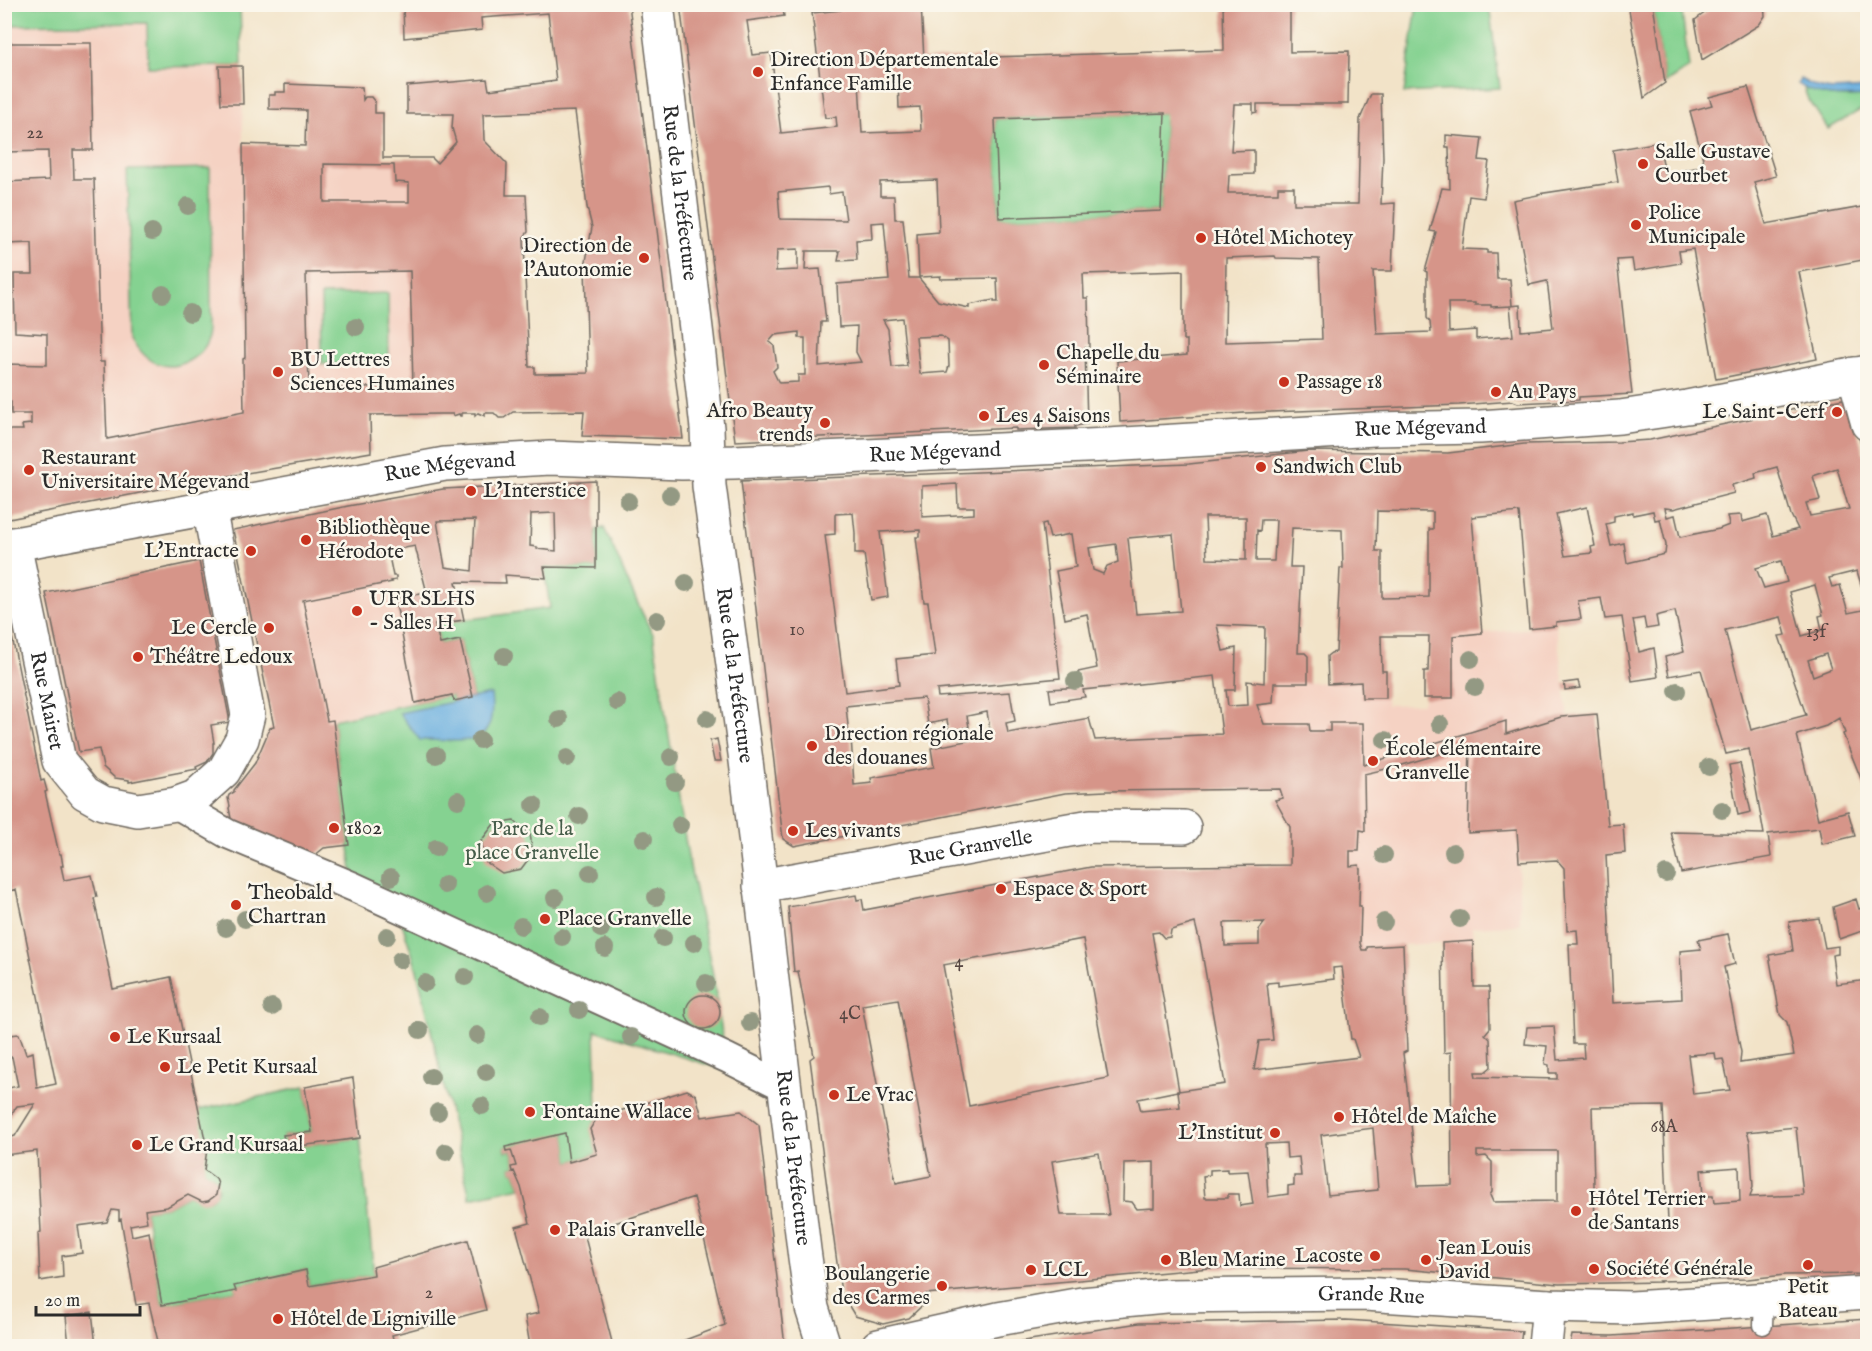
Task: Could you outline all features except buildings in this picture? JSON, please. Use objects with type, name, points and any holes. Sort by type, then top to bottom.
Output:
[{"type":"street","name":"Rue de la Préfecture","points":[[657,4],[697,337],[709,462],[709,486],[746,761],[781,1049],[783,1086],[812,1308],[824,1347]]},
{"type":"street","name":"Rue Mégevand","points":[[9,545],[445,464],[550,458],[709,462],[1108,445],[1375,429],[1480,427],[1620,417],[1687,407],[1861,373]]},
{"type":"street","points":[[1861,373],[1868,424]]},
{"type":"street","points":[[177,804],[195,796],[224,771],[242,739],[248,714],[209,507]]},
{"type":"street","name":"Rue Mairet","points":[[9,545],[59,761],[85,793],[103,803],[138,810],[177,804]]},
{"type":"street","points":[[177,804],[228,834],[364,892],[727,1058],[783,1086]]},
{"type":"street","name":"Rue Granvelle","points":[[760,886],[1091,826],[1184,827]]},
{"type":"street","name":"Grande Rue","points":[[878,1347],[998,1319],[1082,1304],[1165,1296],[1365,1294],[1549,1306],[1764,1312],[1868,1293]]},
{"type":"street","points":[[1545,1347],[1549,1306]]},
{"type":"shaded area","points":[[147,23],[148,67],[242,66],[243,144],[305,146],[305,163],[394,165],[395,182],[409,183],[412,369],[440,414],[370,416],[371,452],[205,480],[5,520],[4,25]]},
{"type":"shaded area","name":"UFR SLHS - Salles H","points":[[363,503],[374,551],[388,551],[393,576],[396,576],[396,580],[391,581],[395,598],[427,593],[452,695],[327,721],[265,523]]},
{"type":"shaded area","name":"École élémentaire Granvelle","points":[[1556,626],[1568,717],[1560,717],[1517,731],[1520,923],[1472,927],[1473,941],[1368,947],[1367,950],[1362,950],[1290,865],[1290,827],[1275,800],[1283,798],[1280,789],[1230,790],[1219,707],[1273,703],[1274,683],[1361,682],[1362,698],[1386,698],[1387,705],[1423,704],[1424,698],[1452,698],[1453,636]]},
{"type":"green space","points":[[4,5],[240,5],[242,66],[148,67],[147,23],[5,25]]},
{"type":"green space","points":[[1417,5],[1489,5],[1500,88],[1404,93]]},
{"type":"green space","points":[[1653,5],[1681,5],[1689,68],[1665,83]]},
{"type":"green space","points":[[1804,88],[1820,94],[1835,96],[1867,96],[1867,118],[1862,109],[1828,129],[1807,97]]},
{"type":"green space","points":[[1165,113],[1161,211],[999,218],[995,119]]},
{"type":"green space","points":[[210,168],[210,335],[206,345],[189,361],[166,366],[150,360],[132,338],[127,170]]},
{"type":"green space","points":[[388,293],[389,363],[322,364],[321,295]]},
{"type":"green space","name":"Parc de la place Granvelle","points":[[604,528],[653,634],[688,857],[712,970],[728,1071],[595,1030],[597,1118],[591,1129],[597,1154],[569,1162],[565,1134],[505,1147],[506,1151],[511,1150],[516,1166],[511,1167],[512,1171],[521,1187],[470,1198],[416,966],[401,920],[354,887],[333,720],[452,695],[454,701],[473,697],[460,640],[440,644],[435,624],[550,608],[544,567],[596,568],[596,530]]},
{"type":"green space","points":[[305,1087],[312,1132],[283,1135],[285,1148],[360,1138],[374,1275],[309,1286],[306,1270],[235,1286],[236,1291],[162,1305],[145,1210],[167,1207],[188,1195],[206,1201],[213,1198],[218,1189],[216,1179],[204,1170],[198,1110]]},
{"type":"water","points":[[1800,79],[1826,89],[1867,88],[1867,96],[1823,95],[1798,84]]},
{"type":"water","points":[[491,694],[492,713],[489,726],[483,734],[474,739],[420,740],[399,713]]},
{"type":"place","name":"Direction Départementale Enfance Famille","points":[[758,72]]},
{"type":"place","name":"Salle Gustave Courbet","points":[[1643,164]]},
{"type":"place","name":"Police Municipale","points":[[1636,225]]},
{"type":"place","name":"Hôtel Michotey","points":[[1201,238]]},
{"type":"place","name":"Direction de l'Autonomie","points":[[644,258]]},
{"type":"place","name":"Chapelle du Séminaire","points":[[1044,365]]},
{"type":"place","name":"BU Lettres Sciences Humaines","points":[[278,372]]},
{"type":"place","name":"Passage 18","points":[[1284,382]]},
{"type":"place","name":"Au Pays","points":[[1496,392]]},
{"type":"place","name":"Le Saint-Cerf","points":[[1837,412]]},
{"type":"place","name":"Les 4 Saisons","points":[[984,416]]},
{"type":"place","name":"Afro Beauty trends","points":[[825,423]]},
{"type":"place","name":"Sandwich Club","points":[[1261,467]]},
{"type":"place","name":"Restaurant Universitaire Mégevand","points":[[29,470]]},
{"type":"place","name":"L’Interstice","points":[[471,491]]},
{"type":"place","name":"Bibliothèque Hérodote","points":[[306,540]]},
{"type":"place","name":"L'Entracte","points":[[251,551]]},
{"type":"place","name":"UFR SLHS - Salles H","points":[[357,611]]},
{"type":"place","name":"Le Cercle","points":[[269,628]]},
{"type":"place","name":"Théâtre Ledoux","points":[[138,657]]},
{"type":"place","name":"Direction régionale des douanes","points":[[812,746]]},
{"type":"place","name":"École élémentaire Granvelle","points":[[1373,761]]},
{"type":"place","name":"1802","points":[[334,828]]},
{"type":"place","name":"Les vivants","points":[[793,831]]},
{"type":"place","name":"Espace & Sport","points":[[1001,889]]},
{"type":"place","name":"Theobald Chartran","points":[[236,905]]},
{"type":"place","name":"Place Granvelle","points":[[545,919]]},
{"type":"place","name":"Le Kursaal","points":[[115,1037]]},
{"type":"place","name":"Le Petit Kursaal","points":[[165,1067]]},
{"type":"place","name":"Le Vrac","points":[[834,1095]]},
{"type":"place","name":"Fontaine Wallace","points":[[530,1112]]},
{"type":"place","name":"Hôtel de Maîche","points":[[1339,1117]]},
{"type":"place","name":"L'Institut","points":[[1275,1133]]},
{"type":"place","name":"Le Grand Kursaal","points":[[137,1145]]},
{"type":"place","name":"Hôtel Terrier de Santans","points":[[1576,1211]]},
{"type":"place","name":"Palais Granvelle","points":[[555,1230]]},
{"type":"place","name":"Lacoste","points":[[1375,1256]]},
{"type":"place","name":"Bleu Marine","points":[[1166,1260]]},
{"type":"place","name":"Jean Louis David","points":[[1426,1260]]},
{"type":"place","name":"Petit Bateau","points":[[1808,1265]]},
{"type":"place","name":"Société Générale","points":[[1594,1269]]},
{"type":"place","name":"LCL","points":[[1031,1270]]},
{"type":"place","name":"Boulangerie des Carmes","points":[[942,1286]]},
{"type":"place","name":"Hôtel de Ligniville","points":[[278,1319]]}]
